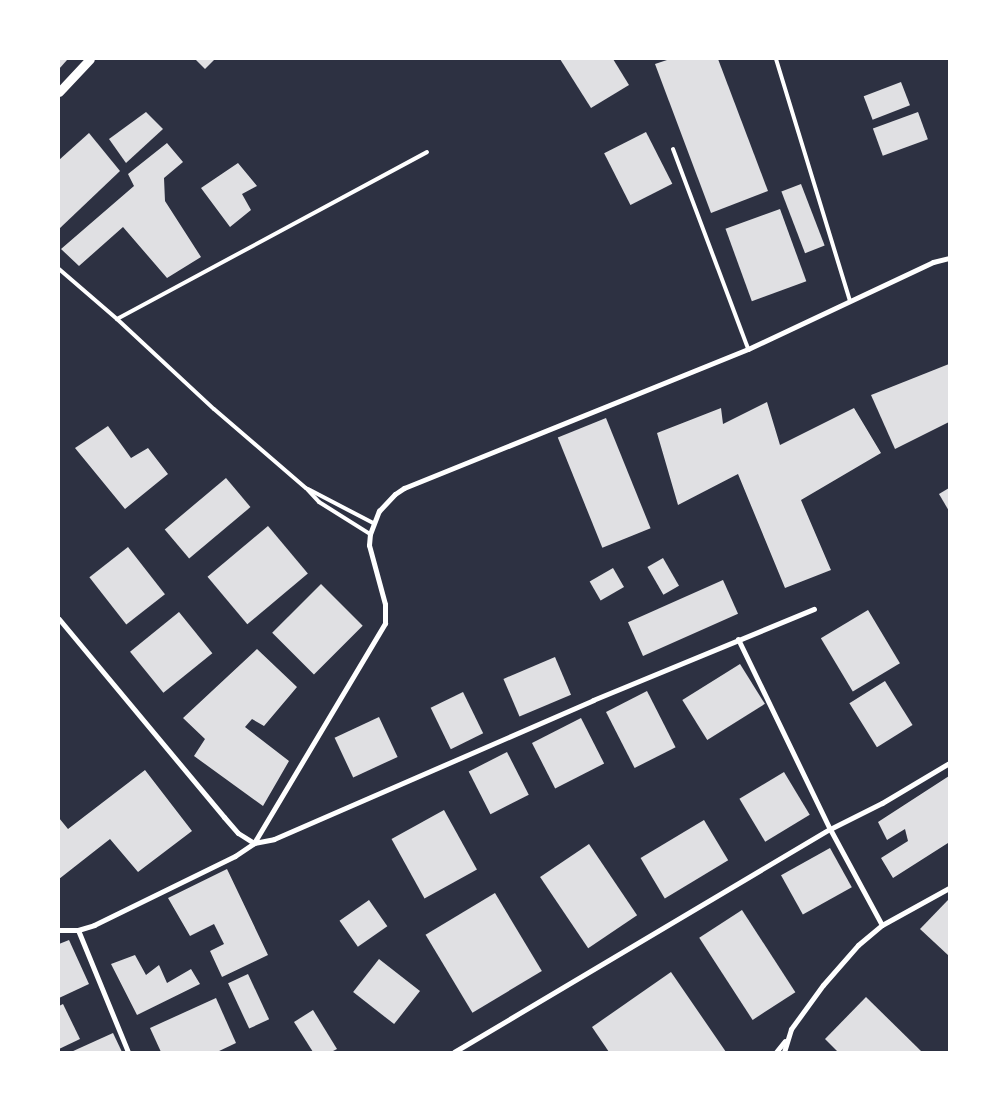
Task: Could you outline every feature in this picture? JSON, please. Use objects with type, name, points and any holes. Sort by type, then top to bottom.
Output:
[{"type":"street","points":[[59,92],[90,59]]},
{"type":"street","points":[[254,843],[385,623],[385,604],[369,545],[373,523],[386,502],[404,488],[748,349],[932,262],[949,258]]},
{"type":"street","points":[[59,930],[78,930],[235,856],[254,843],[274,839],[738,639],[814,610]]},
{"type":"street","points":[[59,619],[224,817],[238,833],[254,843]]},
{"type":"street","points":[[738,639],[830,829],[882,925]]},
{"type":"street","points":[[454,1052],[830,829],[882,803],[949,763]]},
{"type":"street","points":[[776,1052],[828,979],[858,945],[882,925],[949,888]]},
{"type":"street","points":[[78,930],[128,1052]]},
{"type":"street","points":[[784,1052],[786,1040]]},
{"type":"lane","points":[[776,59],[850,301]]},
{"type":"lane","points":[[673,149],[748,349]]},
{"type":"lane","points":[[117,319],[427,152]]},
{"type":"lane","points":[[59,269],[327,508],[370,534]]},
{"type":"lane","points":[[306,488],[373,523]]},
{"type":"building","points":[[59,59],[67,60],[59,69]]},
{"type":"building","points":[[195,59],[215,59],[205,69]]},
{"type":"building","points":[[560,59],[613,59],[629,85],[591,108]]},
{"type":"building","points":[[670,59],[718,59],[768,191],[711,213],[655,64]]},
{"type":"building","points":[[901,82],[910,105],[873,120],[864,96]]},
{"type":"building","points":[[146,112],[163,129],[126,163],[109,139]]},
{"type":"building","points":[[918,112],[928,139],[883,156],[873,128]]},
{"type":"building","points":[[646,132],[672,184],[630,205],[604,153]]},
{"type":"building","points":[[89,133],[120,171],[59,229],[59,160]]},
{"type":"building","points":[[167,143],[183,162],[164,178],[165,201],[201,257],[167,278],[123,227],[79,266],[61,249],[134,186],[128,174]]},
{"type":"building","points":[[238,163],[257,186],[242,194],[251,210],[230,227],[201,188]]},
{"type":"building","points":[[801,184],[825,246],[805,253],[781,192]]},
{"type":"building","points":[[780,209],[806,281],[752,301],[725,229]]},
{"type":"building","points":[[949,364],[949,422],[895,449],[871,395]]},
{"type":"building","points":[[767,402],[780,445],[854,408],[881,453],[801,500],[831,570],[785,588],[738,474],[678,505],[657,433],[721,408],[723,424]]},
{"type":"building","points":[[606,418],[651,528],[602,548],[558,437]]},
{"type":"building","points":[[108,426],[131,458],[148,448],[168,474],[125,509],[75,448]]},
{"type":"building","points":[[226,478],[250,507],[189,559],[165,529]]},
{"type":"building","points":[[949,488],[949,511],[939,494]]},
{"type":"building","points":[[268,526],[308,573],[247,624],[207,577]]},
{"type":"building","points":[[128,547],[165,594],[126,624],[89,577]]},
{"type":"building","points":[[663,558],[679,586],[663,595],[647,567]]},
{"type":"building","points":[[613,568],[624,587],[601,601],[590,582]]},
{"type":"building","points":[[723,580],[738,614],[643,656],[628,622]]},
{"type":"building","points":[[321,584],[363,626],[314,675],[272,633]]},
{"type":"building","points":[[868,610],[900,663],[853,691],[821,638]]},
{"type":"building","points":[[179,612],[212,653],[163,693],[130,652]]},
{"type":"building","points":[[257,649],[297,687],[264,726],[252,719],[245,727],[289,761],[263,806],[194,756],[205,739],[183,718]]},
{"type":"building","points":[[555,657],[571,695],[519,717],[503,679]]},
{"type":"building","points":[[740,664],[765,704],[707,740],[682,700]]},
{"type":"building","points":[[885,681],[913,725],[877,747],[849,703]]},
{"type":"building","points":[[647,691],[676,747],[635,768],[606,712]]},
{"type":"building","points":[[463,692],[483,733],[451,749],[431,708]]},
{"type":"building","points":[[379,717],[398,757],[353,778],[335,738]]},
{"type":"building","points":[[581,718],[604,763],[555,788],[532,743]]},
{"type":"building","points":[[507,752],[529,795],[490,814],[469,772]]},
{"type":"building","points":[[145,770],[192,831],[138,872],[110,839],[59,879],[59,818],[68,829]]},
{"type":"building","points":[[784,772],[810,815],[765,842],[739,799]]},
{"type":"building","points":[[949,776],[949,844],[893,878],[881,858],[908,841],[905,829],[887,840],[878,822]]},
{"type":"building","points":[[444,810],[477,869],[424,899],[392,839]]},
{"type":"building","points":[[704,820],[728,860],[665,898],[641,858]]},
{"type":"building","points":[[589,844],[637,915],[588,948],[540,877]]},
{"type":"building","points":[[830,848],[852,887],[803,915],[781,875]]},
{"type":"building","points":[[227,869],[268,955],[222,977],[210,951],[224,944],[214,924],[190,936],[168,898]]},
{"type":"building","points":[[495,893],[542,971],[472,1013],[426,935]]},
{"type":"building","points":[[369,900],[387,926],[358,947],[340,921]]},
{"type":"building","points":[[949,901],[949,956],[920,929]]},
{"type":"building","points":[[742,910],[795,992],[753,1020],[699,938]]},
{"type":"building","points":[[69,940],[89,984],[59,998],[59,944]]},
{"type":"building","points":[[135,955],[146,975],[159,965],[167,983],[191,969],[200,984],[137,1015],[111,964]]},
{"type":"building","points":[[379,959],[420,991],[394,1024],[353,992]]},
{"type":"building","points":[[671,972],[726,1052],[609,1052],[592,1027]]},
{"type":"building","points":[[248,974],[269,1019],[249,1029],[228,983]]},
{"type":"building","points":[[866,997],[922,1052],[838,1052],[825,1039]]},
{"type":"building","points":[[216,998],[236,1043],[217,1052],[161,1052],[150,1028]]},
{"type":"building","points":[[63,1004],[80,1039],[59,1049],[59,1006]]},
{"type":"building","points":[[313,1010],[337,1049],[331,1052],[313,1052],[294,1022]]},
{"type":"building","points":[[113,1033],[122,1052],[71,1052]]}]
